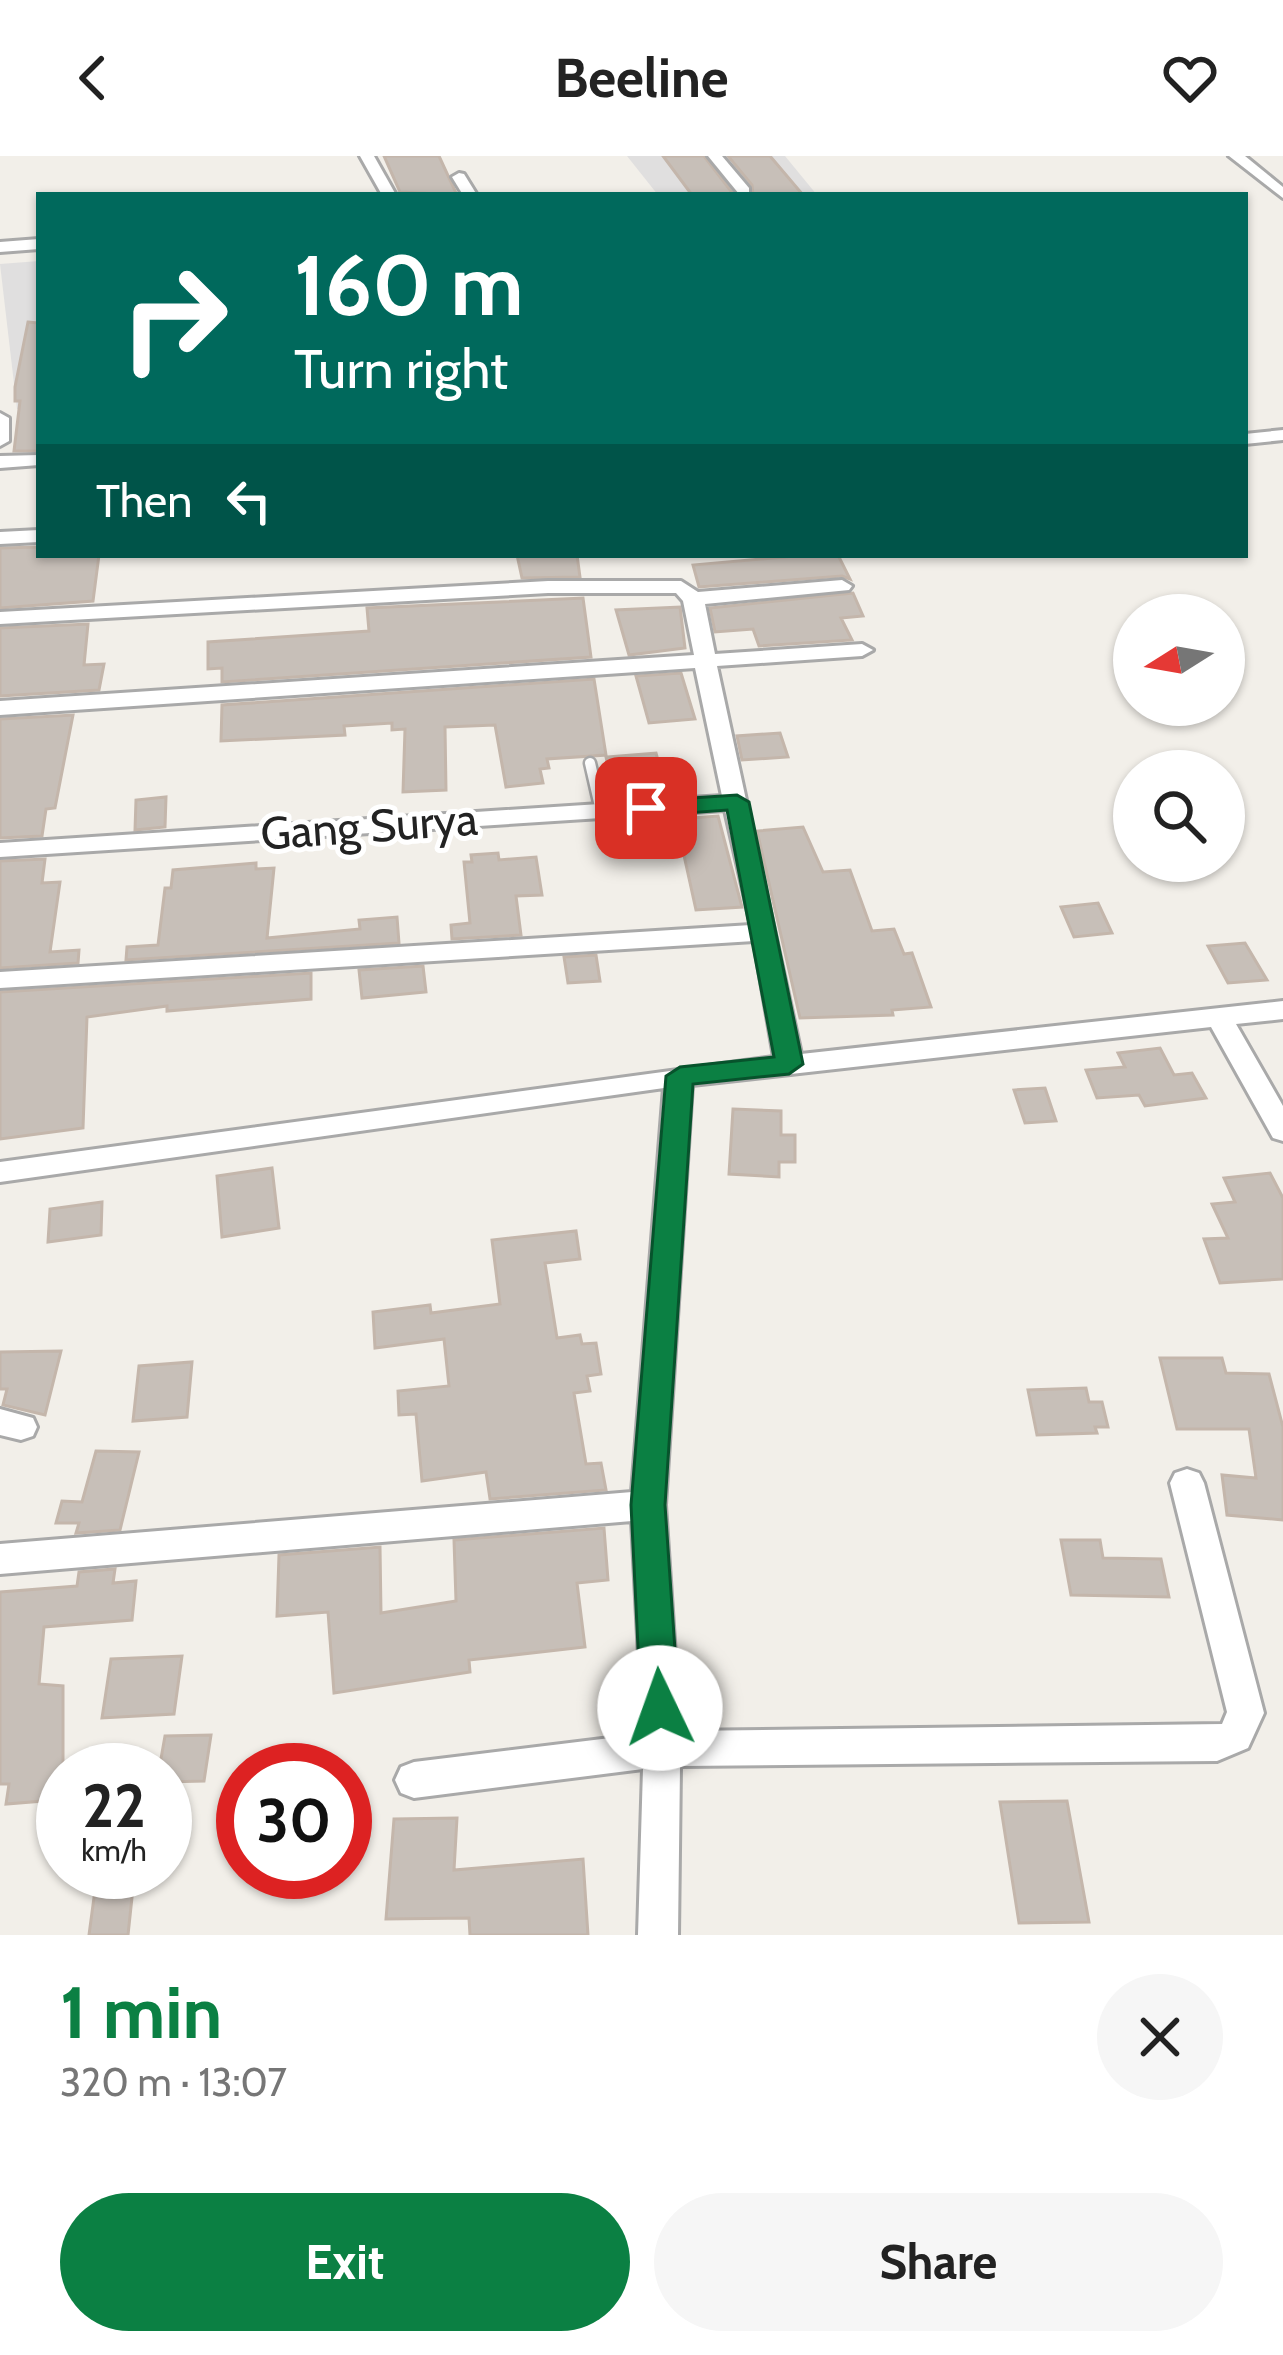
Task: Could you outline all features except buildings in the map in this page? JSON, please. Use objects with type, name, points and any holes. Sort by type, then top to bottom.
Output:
[{"type":"street","points":[[378,156],[367,156],[387,192]]},
{"type":"street","points":[[715,156],[744,191]]},
{"type":"street","points":[[1236,156],[1283,194]]},
{"type":"street","points":[[459,177],[468,192]]},
{"type":"street","points":[[0,247],[36,244]]},
{"type":"street","points":[[0,418],[0,441]]},
{"type":"street","points":[[1248,440],[1283,435]]},
{"type":"street","points":[[0,462],[36,460]]},
{"type":"street","points":[[0,538],[36,536]]},
{"type":"street","points":[[0,618],[548,586],[668,585],[683,589],[693,599],[789,1064]]},
{"type":"street","points":[[693,599],[842,586]]},
{"type":"street","points":[[0,708],[862,650]]},
{"type":"street","name":"Gang Surya","points":[[0,850],[737,802]]},
{"type":"street","points":[[0,980],[765,932]]},
{"type":"street","points":[[0,1172],[680,1076],[1283,1010]]},
{"type":"street","points":[[1218,1016],[1283,1131]]},
{"type":"street","points":[[658,1935],[662,1749],[648,1505],[680,1076]]},
{"type":"street","points":[[414,1780],[662,1749],[1217,1744],[1235,1736],[1246,1713],[1187,1483]]},
{"type":"street","points":[[0,1558],[147,1550],[648,1505]]},
{"type":"lane","points":[[590,764],[601,812]]},
{"type":"shaded area","points":[[627,156],[785,156],[815,192],[656,192]]},
{"type":"shaded area","points":[[36,261],[36,408],[17,409],[0,264]]},
{"type":"route","points":[[646,808],[737,802],[789,1064],[680,1076],[648,1505],[660,1708]]}]
